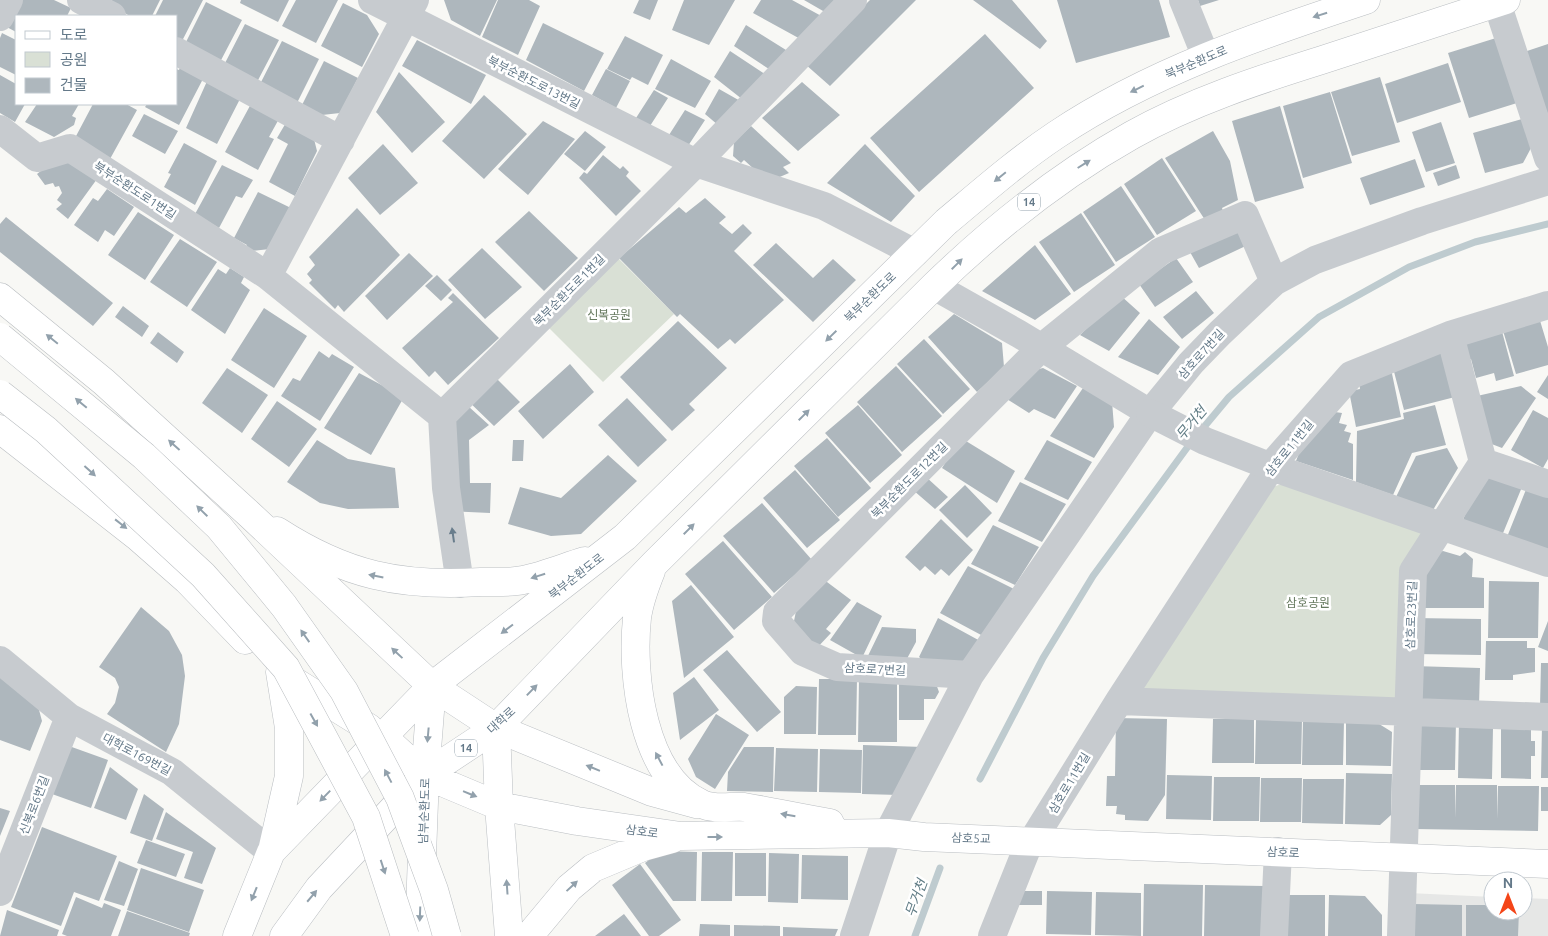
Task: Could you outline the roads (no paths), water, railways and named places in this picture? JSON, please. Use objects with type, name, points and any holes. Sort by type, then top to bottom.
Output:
[{"type":"main road","name":"북부순환도로","points":[[432,686],[601,557],[632,530],[946,222],[1002,175],[1056,134],[1107,104],[1206,57],[1263,34],[1366,0]]},
{"type":"main road","name":"14","points":[[654,564],[971,250],[1028,203],[1081,165],[1134,134],[1188,109],[1277,74],[1501,1]]},
{"type":"main road","points":[[0,297],[104,382],[249,514],[432,686],[496,728],[652,792],[682,802],[705,806],[742,807],[888,833]]},
{"type":"main road","points":[[0,337],[144,456],[219,527],[284,606],[344,691],[400,798],[434,890],[447,936]]},
{"type":"main road","points":[[0,394],[46,430],[203,575],[286,668],[366,817],[405,936]]},
{"type":"main road","name":"삼호로","points":[[0,429],[138,537],[187,580],[240,636],[280,672],[383,737],[425,775],[499,806],[577,821],[681,836],[888,833],[924,837]]},
{"type":"main road","points":[[249,514],[322,559],[350,569],[393,579],[460,584],[522,580],[601,557]]},
{"type":"main road","points":[[654,564],[644,588],[636,636],[638,681],[643,714],[651,742],[660,762],[688,796],[705,806]]},
{"type":"main road","name":"대학로","points":[[284,936],[301,910],[319,888],[425,775],[496,728],[654,564]]},
{"type":"main road","points":[[237,936],[271,852],[289,776],[289,728],[280,672]]},
{"type":"main road","points":[[271,852],[432,686]]},
{"type":"main road","name":"남부순환도로","points":[[419,936],[425,775],[432,686]]},
{"type":"main road","points":[[496,728],[499,806],[509,936]]},
{"type":"main road","points":[[529,936],[564,893],[593,868],[643,847],[681,836]]},
{"type":"main road","name":"삼호5교","points":[[924,837],[1026,840]]},
{"type":"main road","name":"삼호로","points":[[1026,840],[1548,864]]},
{"type":"street","points":[[0,17],[9,0]]},
{"type":"street","points":[[82,0],[110,15]]},
{"type":"street","name":"북부순환도로13번길","points":[[372,0],[411,9],[696,163],[824,206],[915,253]]},
{"type":"street","points":[[696,163],[853,0]]},
{"type":"street","points":[[1183,0],[1206,57]]},
{"type":"street","points":[[1501,1],[1548,158]]},
{"type":"street","points":[[268,276],[411,9]]},
{"type":"street","points":[[178,52],[341,140]]},
{"type":"street","name":"북부순환도로1번길","points":[[0,129],[37,158],[70,148],[268,276],[442,416],[696,163]]},
{"type":"street","name":"삼호로7번길","points":[[854,936],[888,833],[970,674],[1150,413],[1220,333],[1274,282],[1315,260],[1413,224],[1548,181]]},
{"type":"street","name":"북부순환도로12번길","points":[[777,612],[1042,348],[1161,251],[1244,214],[1274,282]]},
{"type":"street","points":[[934,286],[1150,413],[1205,441],[1277,469],[1548,563]]},
{"type":"street","name":"삼호로11번길","points":[[992,936],[1026,851],[1026,840],[1275,461],[1351,375],[1450,335],[1548,305]]},
{"type":"street","points":[[1450,335],[1483,462],[1548,484]]},
{"type":"street","points":[[442,416],[446,488],[460,584]]},
{"type":"street","name":"삼호로23번길","points":[[1401,936],[1413,571],[1483,462]]},
{"type":"street","name":"삼호로7번길","points":[[777,612],[776,621],[803,652],[838,667],[970,674]]},
{"type":"street","name":"대학로169번길","points":[[0,660],[69,717],[172,772],[271,852]]},
{"type":"street","points":[[1119,701],[1548,717]]},
{"type":"street","name":"신복로6번길","points":[[0,892],[69,717]]},
{"type":"street","points":[[1274,936],[1278,851]]},
{"type":"waterway","name":"무거천","points":[[1199,433],[1229,397],[1319,317],[1409,267],[1475,242],[1548,224]]},
{"type":"waterway","name":"무거천","points":[[980,779],[1043,658],[1093,576],[1192,441]]},
{"type":"waterway","name":"무거천","points":[[915,936],[940,868]]},
{"type":"park label","name":"신복공원","points":[[609,314]]},
{"type":"park label","name":"삼호공원","points":[[1308,602]]}]
